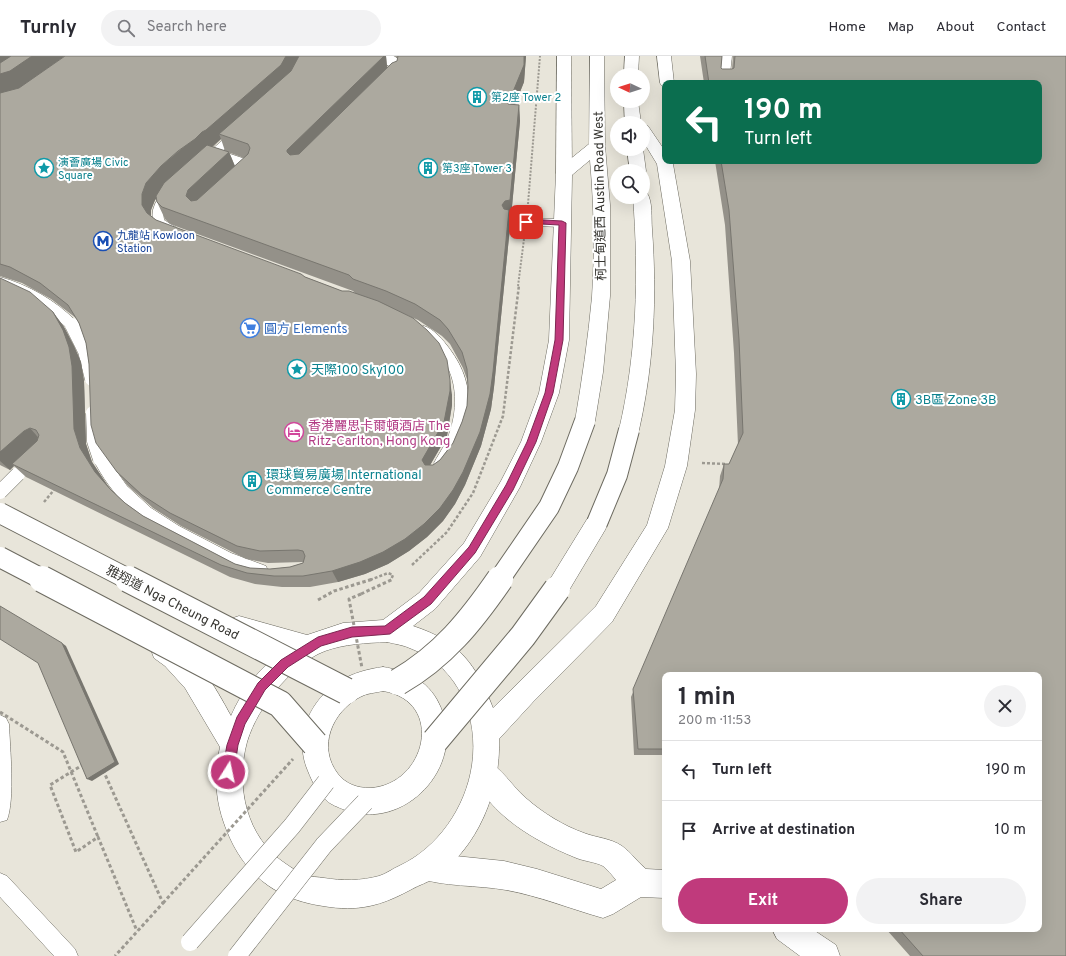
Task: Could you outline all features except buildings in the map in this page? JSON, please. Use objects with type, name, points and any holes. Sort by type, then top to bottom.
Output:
[{"type":"street","points":[[387,631],[427,601],[472,550],[509,487],[531,442],[549,393],[559,340],[564,174],[564,56]]},
{"type":"street","name":"柯士甸道西 Austin Road West","points":[[398,682],[420,669],[451,641],[483,604],[549,507],[568,467],[585,421],[594,364],[601,296],[602,204],[597,146],[597,56]]},
{"type":"street","points":[[631,68],[632,56]]},
{"type":"street","points":[[664,56],[667,80]]},
{"type":"street","points":[[650,139],[662,155]]},
{"type":"street","points":[[564,174],[597,146]]},
{"type":"street","points":[[486,733],[604,614],[657,528],[676,466],[685,410],[686,374],[681,261],[667,164]]},
{"type":"street","points":[[435,741],[523,636],[557,589],[597,523],[617,475],[629,430],[639,380],[644,322],[644,240],[641,204]]},
{"type":"street","name":"雅翔道 Nga Cheung Road","points":[[0,508],[199,611],[248,631],[309,647]]},
{"type":"street","name":"雅翔道 Nga Cheung Road","points":[[0,513],[346,691]]},
{"type":"street","points":[[0,557],[280,704],[315,744]]},
{"type":"street","points":[[0,562],[167,652],[188,672],[206,697],[233,745]]},
{"type":"street","points":[[387,631],[408,635],[427,643],[445,655],[461,670],[479,701],[486,733],[487,754],[485,773],[477,800],[463,827],[444,850],[426,867],[381,890],[339,896],[298,887],[265,866],[241,835],[230,799],[228,772],[233,745],[241,721],[261,687],[284,664],[309,647],[318,642],[352,632],[387,631]]},
{"type":"street","points":[[383,679],[398,682],[411,688],[422,697],[430,710],[435,724],[435,741],[430,760],[419,777],[403,791],[384,800],[365,802],[349,798],[336,792],[326,782],[317,764],[315,744],[316,734],[324,714],[334,701],[346,691],[367,680],[383,679]]},
{"type":"street","points":[[485,773],[513,806],[531,821],[557,837],[586,848],[610,854],[652,883]]},
{"type":"street","points":[[426,867],[483,872],[514,877],[545,885],[603,904],[652,883]]},
{"type":"street","points":[[791,932],[825,956]]},
{"type":"lane","points":[[383,56],[391,59],[396,67],[394,73],[388,79]]},
{"type":"lane","points":[[724,80],[727,56]]},
{"type":"lane","points":[[198,168],[244,127]]},
{"type":"lane","points":[[213,154],[249,166],[233,180]]},
{"type":"lane","points":[[181,183],[158,207],[157,215],[159,224],[167,230],[182,236]]},
{"type":"lane","points":[[510,222],[562,223]]},
{"type":"lane","points":[[0,281],[28,292],[45,301],[60,312],[72,325],[82,342],[89,360],[94,442],[100,459],[110,476],[135,506],[170,530],[237,564],[255,570],[273,572]]},
{"type":"lane","points":[[417,326],[435,339],[445,349],[458,373],[461,387],[461,415],[458,429],[445,457],[432,473]]},
{"type":"lane","points":[[0,492],[28,464]]},
{"type":"lane","points":[[0,485],[14,472]]},
{"type":"lane","points":[[0,724],[0,813]]},
{"type":"lane","points":[[190,942],[292,826],[326,782]]},
{"type":"lane","points":[[236,956],[324,845],[365,802]]},
{"type":"lane","points":[[0,883],[68,956]]},
{"type":"path","points":[[412,565],[447,532],[473,493],[503,416],[526,222],[540,56]]},
{"type":"path","points":[[700,462],[726,464],[728,470]]},
{"type":"path","points":[[44,502],[54,490]]},
{"type":"path","points":[[318,600],[334,591],[368,581],[388,573],[393,575],[393,579],[390,581],[361,594]]},
{"type":"path","points":[[0,712],[63,752],[137,931]]},
{"type":"path","points":[[85,763],[50,785],[76,852],[98,838]]},
{"type":"path","points":[[102,767],[163,903],[115,956]]},
{"type":"place","name":"第2座 Tower 2","points":[[477,97]]},
{"type":"place","name":"演薈廣場 Civic Square","points":[[44,168]]},
{"type":"place","name":"第3座 Tower 3","points":[[428,168]]},
{"type":"place","name":"九龍站 Kowloon Station","points":[[103,241]]},
{"type":"place","name":"圓方 Elements","points":[[250,328]]},
{"type":"place","name":"天際100 Sky100","points":[[297,369]]},
{"type":"place","name":"3B區 Zone 3B","points":[[901,399]]},
{"type":"place","name":"香港麗思卡爾頓酒店 The Ritz-Carlton, Hong Kong","points":[[294,432]]},
{"type":"place","name":"環球貿易廣場 International Commerce Centre","points":[[252,481]]},
{"type":"route","points":[[228,772],[233,745],[241,721],[261,687],[284,664],[318,642],[352,632],[387,631],[427,601],[472,550],[509,487],[531,442],[549,393],[559,340],[562,279],[562,223],[526,222]]}]
